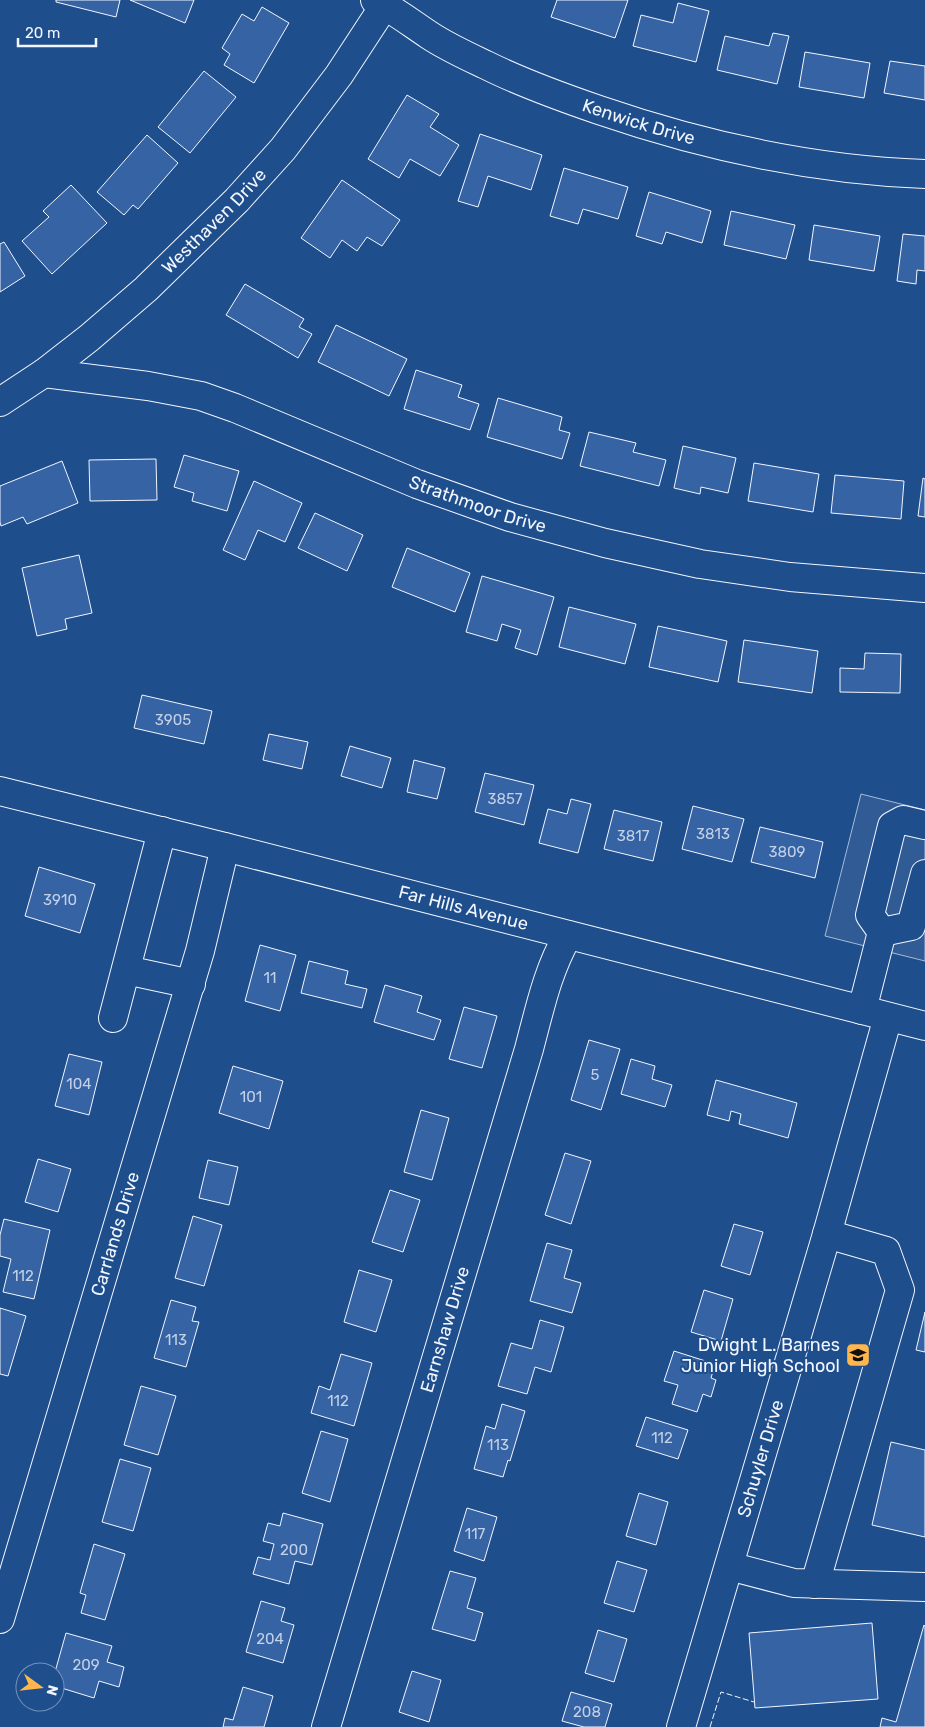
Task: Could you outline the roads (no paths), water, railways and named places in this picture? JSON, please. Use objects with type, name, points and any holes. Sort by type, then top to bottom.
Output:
[{"type":"street","name":"Kenwick Drive","points":[[382,2],[431,37],[487,66],[563,98],[640,124],[733,149],[810,163],[925,174]]},
{"type":"street","name":"Westhaven Drive","points":[[0,402],[44,373],[89,338],[146,289],[237,200],[288,141],[338,74],[382,2]]},
{"type":"street","name":"Strathmoor Drive","points":[[44,373],[148,386],[201,396],[235,408],[417,484],[510,517],[605,543],[700,564],[790,577],[925,588]]},
{"type":"street","name":"Far Hills Avenue","points":[[0,791],[925,1026]]},
{"type":"street","points":[[862,1010],[882,932],[870,915],[892,826],[903,820],[925,825]]},
{"type":"street","points":[[114,1018],[162,832]]},
{"type":"street","name":"Carrlands Drive","points":[[0,1619],[191,984],[225,847]]},
{"type":"street","points":[[882,932],[911,926],[925,874]]},
{"type":"street","name":"Earnshaw Drive","points":[[326,1727],[529,1049],[548,978],[568,935]]},
{"type":"street","points":[[126,970],[191,984]]},
{"type":"street","name":"Schuyler Drive","points":[[681,1727],[888,1017]]},
{"type":"street","points":[[815,1584],[900,1290],[886,1251],[826,1234]]},
{"type":"street","points":[[729,1566],[794,1583],[925,1587]]},
{"type":"place","name":"Dwight L. Barnes Junior High School","points":[[858,1355]]}]
